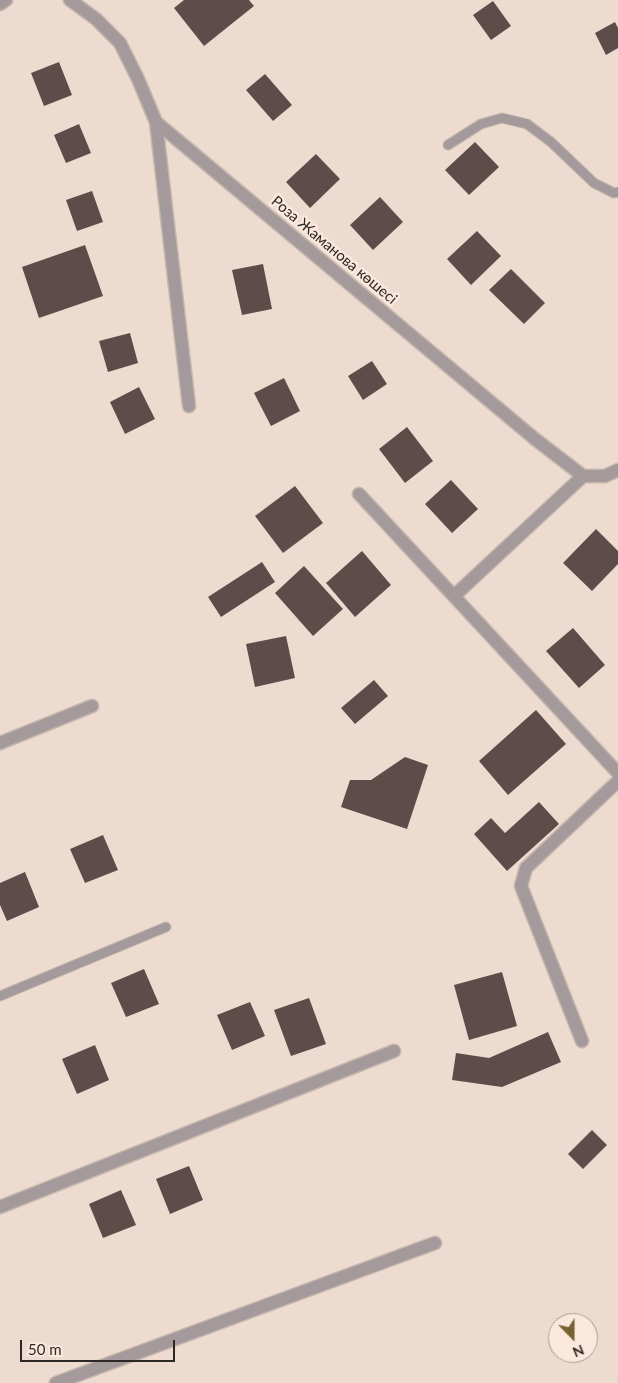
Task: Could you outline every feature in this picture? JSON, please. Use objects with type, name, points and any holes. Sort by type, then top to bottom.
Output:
[{"type":"street","points":[[0,4],[6,0]]},
{"type":"street","name":"Роза Жаманова көшесі","points":[[70,0],[96,18],[120,43],[156,122],[535,439],[583,476]]},
{"type":"street","points":[[156,122],[189,406]]},
{"type":"street","points":[[454,596],[583,476],[605,476],[618,470]]},
{"type":"street","points":[[359,494],[618,773]]},
{"type":"street","points":[[0,743],[92,706]]},
{"type":"street","points":[[582,1041],[522,886],[526,868],[618,781]]},
{"type":"street","points":[[0,1207],[394,1051]]},
{"type":"street","points":[[56,1383],[435,1243]]},
{"type":"lane","points":[[448,145],[481,124],[502,118],[527,124],[550,142],[594,183],[614,193],[618,192]]},
{"type":"lane","points":[[0,996],[166,927]]},
{"type":"building","points":[[184,0],[249,0],[254,6],[204,46],[174,8]]},
{"type":"building","points":[[493,1],[511,26],[491,40],[473,15]]},
{"type":"building","points":[[615,22],[618,28],[618,48],[606,55],[595,33]]},
{"type":"building","points":[[59,62],[72,95],[44,106],[31,73]]},
{"type":"building","points":[[265,74],[292,105],[273,121],[246,90]]},
{"type":"building","points":[[79,124],[91,153],[66,163],[54,135]]},
{"type":"building","points":[[475,142],[499,167],[469,195],[445,170]]},
{"type":"building","points":[[316,154],[340,179],[310,208],[286,182]]},
{"type":"building","points":[[92,191],[103,222],[77,231],[66,200]]},
{"type":"building","points":[[380,197],[403,222],[373,250],[350,225]]},
{"type":"building","points":[[477,231],[501,256],[471,285],[447,259]]},
{"type":"building","points":[[85,245],[103,296],[39,318],[22,267]]},
{"type":"building","points":[[263,264],[272,309],[242,315],[232,270]]},
{"type":"building","points":[[511,269],[545,303],[524,324],[489,290]]},
{"type":"building","points":[[130,333],[138,363],[108,372],[99,341]]},
{"type":"building","points":[[372,361],[387,384],[363,400],[348,376]]},
{"type":"building","points":[[284,378],[300,411],[271,426],[254,393]]},
{"type":"building","points":[[139,387],[155,419],[125,434],[110,402]]},
{"type":"building","points":[[407,427],[433,461],[405,483],[379,449]]},
{"type":"building","points":[[451,480],[478,509],[452,533],[425,504]]},
{"type":"building","points":[[295,486],[323,523],[283,553],[255,516]]},
{"type":"building","points":[[596,529],[618,551],[618,564],[592,591],[563,563]]},
{"type":"building","points":[[362,551],[391,585],[355,617],[326,583]]},
{"type":"building","points":[[262,562],[275,582],[221,617],[208,597]]},
{"type":"building","points":[[304,566],[343,609],[313,636],[275,593]]},
{"type":"building","points":[[573,628],[605,665],[579,688],[546,651]]},
{"type":"building","points":[[286,636],[295,678],[255,687],[246,644]]},
{"type":"building","points":[[374,680],[388,696],[355,724],[341,708]]},
{"type":"building","points":[[536,710],[566,744],[508,795],[479,761]]},
{"type":"building","points":[[405,757],[428,765],[407,829],[341,807],[350,780],[371,780]]},
{"type":"building","points":[[539,802],[559,824],[507,871],[474,834],[491,818],[505,833]]},
{"type":"building","points":[[103,835],[118,870],[85,883],[70,849]]},
{"type":"building","points":[[25,872],[39,907],[7,921],[0,905],[0,883]]},
{"type":"building","points":[[144,969],[159,1004],[126,1017],[111,983]]},
{"type":"building","points":[[502,972],[517,1026],[469,1040],[454,985]]},
{"type":"building","points":[[309,998],[326,1044],[291,1056],[274,1010]]},
{"type":"building","points":[[250,1002],[265,1036],[232,1050],[217,1015]]},
{"type":"building","points":[[548,1032],[561,1062],[502,1087],[452,1080],[456,1053],[489,1058]]},
{"type":"building","points":[[95,1045],[109,1080],[77,1094],[62,1059]]},
{"type":"building","points":[[592,1130],[607,1145],[583,1169],[568,1154]]},
{"type":"building","points":[[189,1166],[203,1200],[170,1214],[156,1179]]},
{"type":"building","points":[[121,1190],[136,1225],[103,1238],[89,1204]]}]
